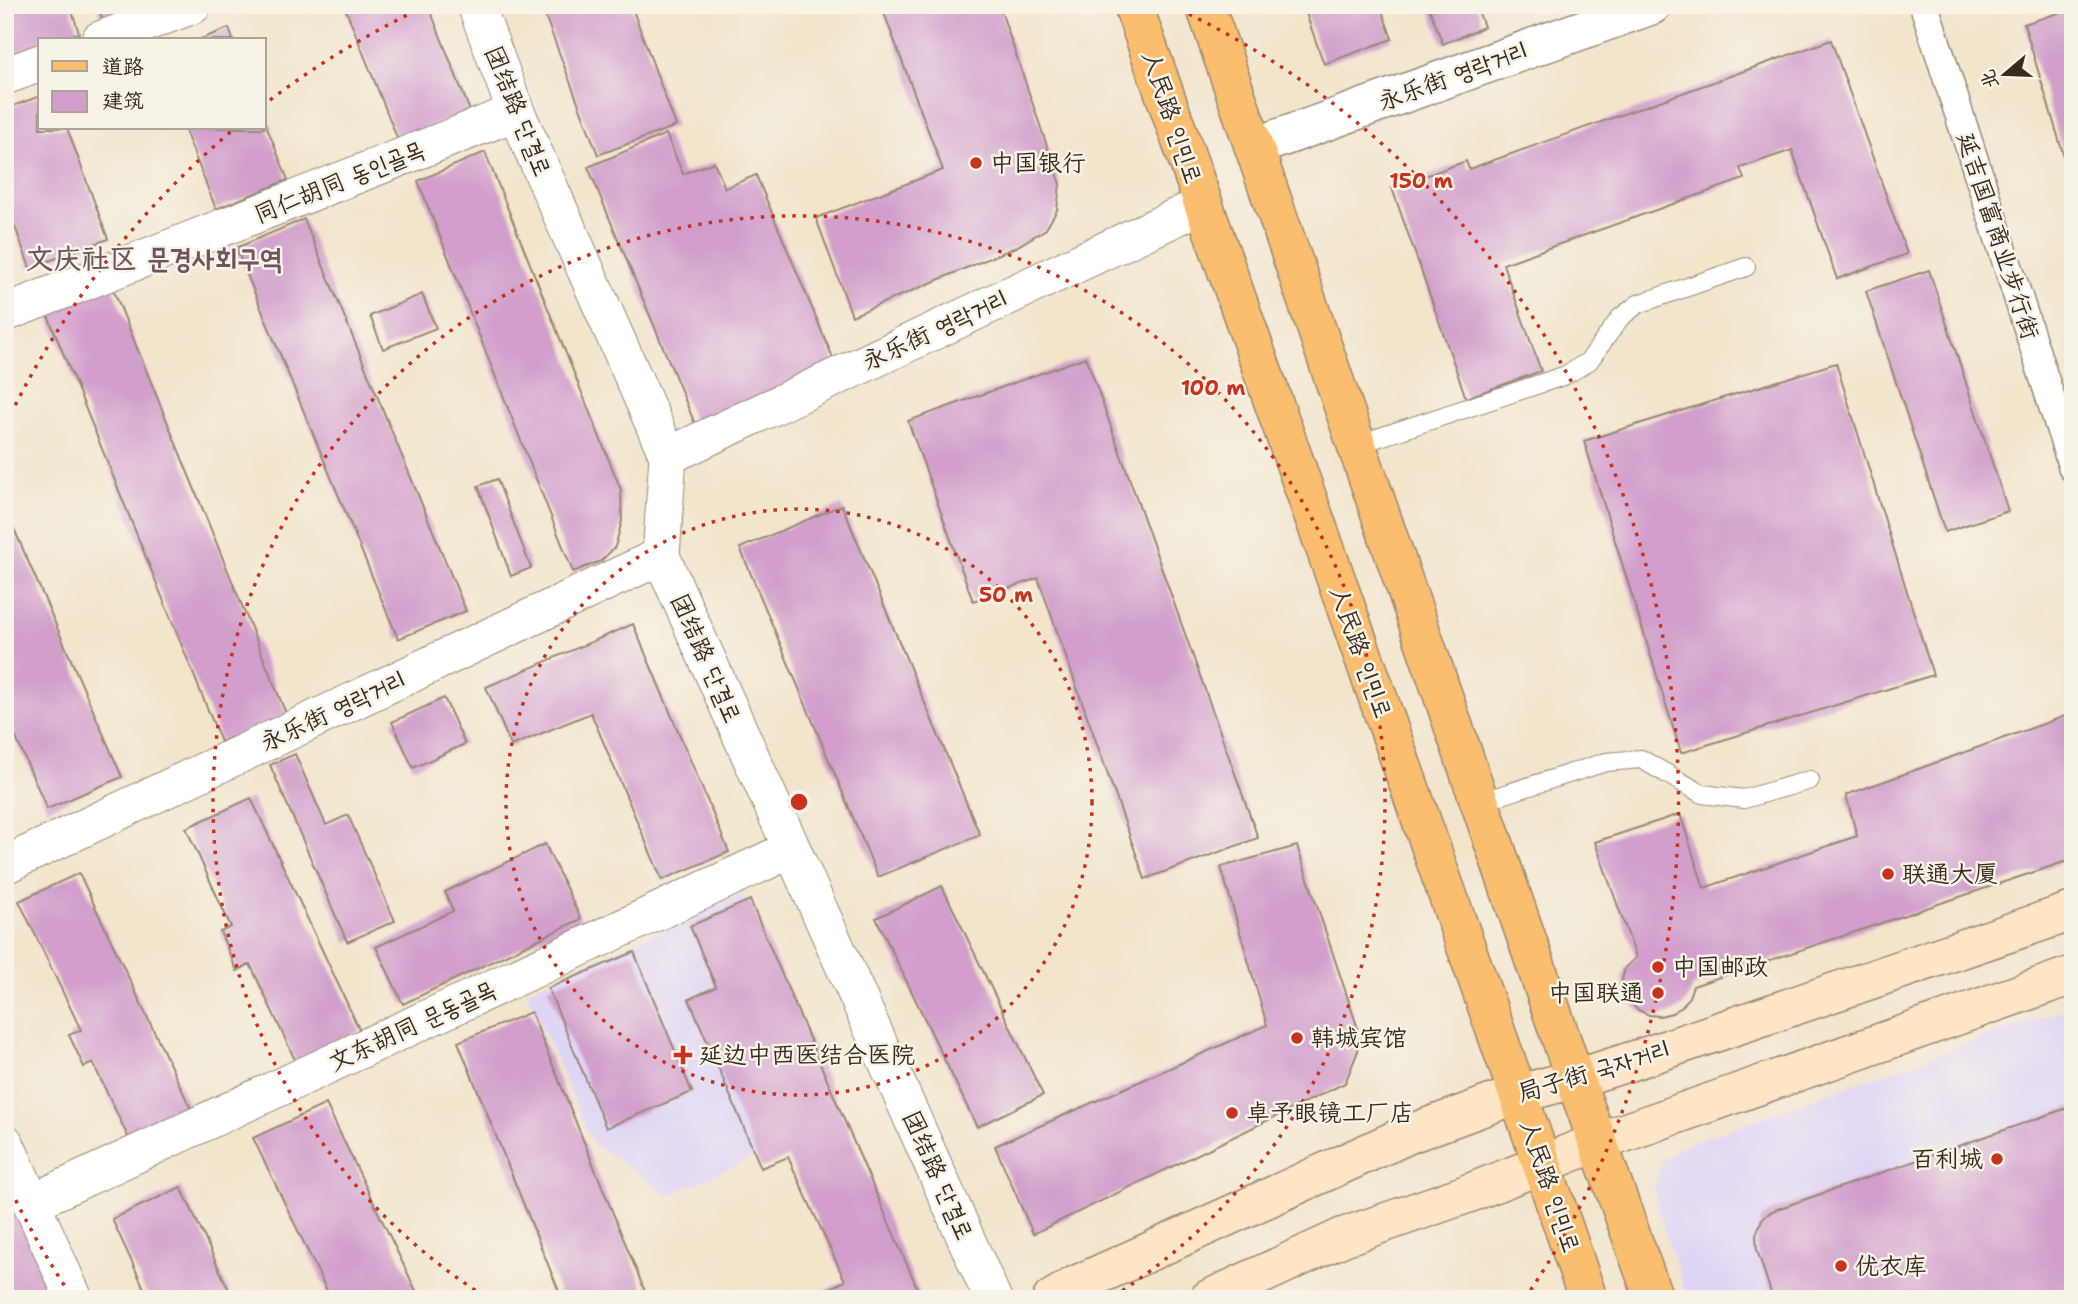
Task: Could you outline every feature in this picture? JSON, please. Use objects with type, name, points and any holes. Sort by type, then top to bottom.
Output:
[{"type":"main road","name":"人民路 인민로","points":[[1133,5],[1588,1299]]},
{"type":"main road","points":[[1205,5],[1575,1079],[1654,1299]]},
{"type":"main road","name":"局子街 국자거리","points":[[1052,1299],[1076,1285],[1397,1139],[1518,1094],[1575,1079],[2073,911]]},
{"type":"main road","points":[[1209,1299],[1343,1237],[1467,1194],[1598,1142],[2073,975]]},
{"type":"street","points":[[105,38],[193,5]]},
{"type":"street","name":"团结路 단결로","points":[[476,5],[516,112],[668,456],[661,556],[992,1299]]},
{"type":"street","name":"永乐街 영락거리","points":[[1254,148],[1652,5]]},
{"type":"street","name":"延吉国富商业步行街","points":[[1924,5],[2073,468]]},
{"type":"street","points":[[5,76],[38,64]]},
{"type":"street","name":"同仁胡同 동인골목","points":[[5,313],[516,112]]},
{"type":"street","name":"永乐街 영락거리","points":[[668,456],[1202,205]]},
{"type":"street","name":"永乐街 영락거리","points":[[8,856],[661,556]]},
{"type":"street","name":"文东胡同 문동골목","points":[[31,1203],[792,849]]},
{"type":"street","points":[[5,1143],[74,1299]]},
{"type":"lane","points":[[1356,445],[1566,375],[1589,361],[1620,318],[1638,304],[1746,267]]},
{"type":"lane","points":[[1480,802],[1606,762],[1641,759],[1702,794],[1744,799],[1810,779]]},
{"type":"shaded area","name":"延边中西医结合医院","points":[[742,894],[841,1119],[669,1195],[592,1142],[526,991]]},
{"type":"shaded area","points":[[2073,1006],[2073,1299],[1688,1299],[1658,1212],[1654,1187],[1661,1163],[1679,1147]]},
{"type":"building","points":[[5,5],[70,5],[79,33],[62,38],[38,38],[38,46],[5,56]]},
{"type":"building","points":[[97,5],[169,5],[106,29]]},
{"type":"building","points":[[344,5],[428,5],[470,111],[398,140]]},
{"type":"building","points":[[541,5],[631,5],[676,126],[598,155]]},
{"type":"building","points":[[881,5],[999,5],[1060,184],[1057,210],[1046,229],[1016,247],[852,316],[816,218],[943,170]]},
{"type":"building","points":[[1303,5],[1380,5],[1392,39],[1324,64]]},
{"type":"building","points":[[1428,5],[1476,5],[1484,27],[1443,44]]},
{"type":"building","points":[[2071,9],[2073,15],[2072,183],[2024,24]]},
{"type":"building","points":[[229,28],[232,38],[203,38]]},
{"type":"building","points":[[1831,40],[1907,254],[1837,279],[1792,150],[1740,168],[1744,179],[1503,264],[1541,371],[1466,398],[1392,188],[1466,161],[1469,169]]},
{"type":"building","points":[[38,97],[38,130],[68,130],[108,239],[30,268],[5,199],[5,109]]},
{"type":"building","points":[[266,125],[288,180],[216,209],[185,130],[266,130]]},
{"type":"building","points":[[666,134],[683,174],[714,162],[725,188],[756,175],[836,365],[695,424],[588,167]]},
{"type":"building","points":[[485,152],[621,490],[622,521],[615,547],[601,561],[573,572],[418,181]]},
{"type":"building","points":[[304,219],[466,611],[398,639],[236,248]]},
{"type":"building","points":[[1929,270],[2008,511],[1945,532],[1866,291]]},
{"type":"building","points":[[111,284],[287,716],[221,742],[46,311]]},
{"type":"building","points":[[422,294],[436,328],[383,349],[370,316]]},
{"type":"building","points":[[1086,357],[1258,838],[1145,879],[1038,578],[973,601],[908,421]]},
{"type":"building","points":[[1836,363],[1933,675],[1681,753],[1584,441]]},
{"type":"building","points":[[497,479],[531,568],[511,576],[478,486]]},
{"type":"building","points":[[842,505],[980,835],[878,877],[740,548]]},
{"type":"building","points":[[5,508],[122,777],[47,809],[5,713]]},
{"type":"building","points":[[633,624],[729,852],[662,880],[591,713],[511,746],[486,687]]},
{"type":"building","points":[[444,698],[465,744],[413,768],[392,722]]},
{"type":"building","name":"联通大厦","points":[[2068,715],[2073,730],[2073,859],[1693,986],[1682,1007],[1672,1013],[1649,1015],[1629,1002],[1622,980],[1625,968],[1636,957],[1595,842],[1680,814],[1704,888],[1857,836],[1846,795]]},
{"type":"building","points":[[295,754],[326,825],[348,815],[395,921],[347,942],[270,765]]},
{"type":"building","points":[[251,798],[360,1031],[296,1062],[250,964],[237,971],[220,932],[231,927],[186,828]]},
{"type":"building","points":[[545,844],[581,919],[403,1004],[376,947],[453,911],[445,892]]},
{"type":"building","name":"韩城宾馆","points":[[1297,846],[1357,1026],[1358,1051],[1345,1083],[1033,1234],[995,1146],[1267,1025],[1221,867]]},
{"type":"building","points":[[79,873],[191,1109],[129,1139],[93,1063],[84,1067],[69,1035],[81,1030],[19,901]]},
{"type":"building","points":[[942,886],[1043,1095],[977,1127],[876,918]]},
{"type":"building","points":[[750,900],[922,1299],[807,1299],[845,1281],[788,1157],[761,1168],[689,999],[716,987],[690,926]]},
{"type":"building","points":[[634,952],[692,1092],[606,1128],[548,988]]},
{"type":"building","points":[[531,1012],[648,1299],[562,1299],[458,1042]]},
{"type":"building","points":[[326,1104],[420,1299],[331,1299],[253,1138]]},
{"type":"building","name":"百利城","points":[[2073,1106],[2073,1299],[1773,1299],[1757,1250],[1756,1235],[1762,1219],[1772,1211]]},
{"type":"building","points":[[5,1173],[59,1299],[5,1299]]},
{"type":"building","points":[[181,1187],[233,1299],[149,1299],[112,1219]]},
{"type":"place","name":"中国银行","points":[[976,163]]},
{"type":"place","name":"联通大厦","points":[[1888,874]]},
{"type":"place","name":"中国邮政","points":[[1658,967]]},
{"type":"place","name":"中国联通","points":[[1658,993]]},
{"type":"place","name":"韩城宾馆","points":[[1297,1038]]},
{"type":"place","name":"延边中西医结合医院","points":[[683,1055]]},
{"type":"place","name":"卓予眼镜工厂店","points":[[1232,1113]]},
{"type":"place","name":"百利城","points":[[1997,1159]]},
{"type":"place","name":"优衣库","points":[[1841,1266]]},
{"type":"district","name":"文庆社区 문경사회구역","points":[[154,258]]}]
